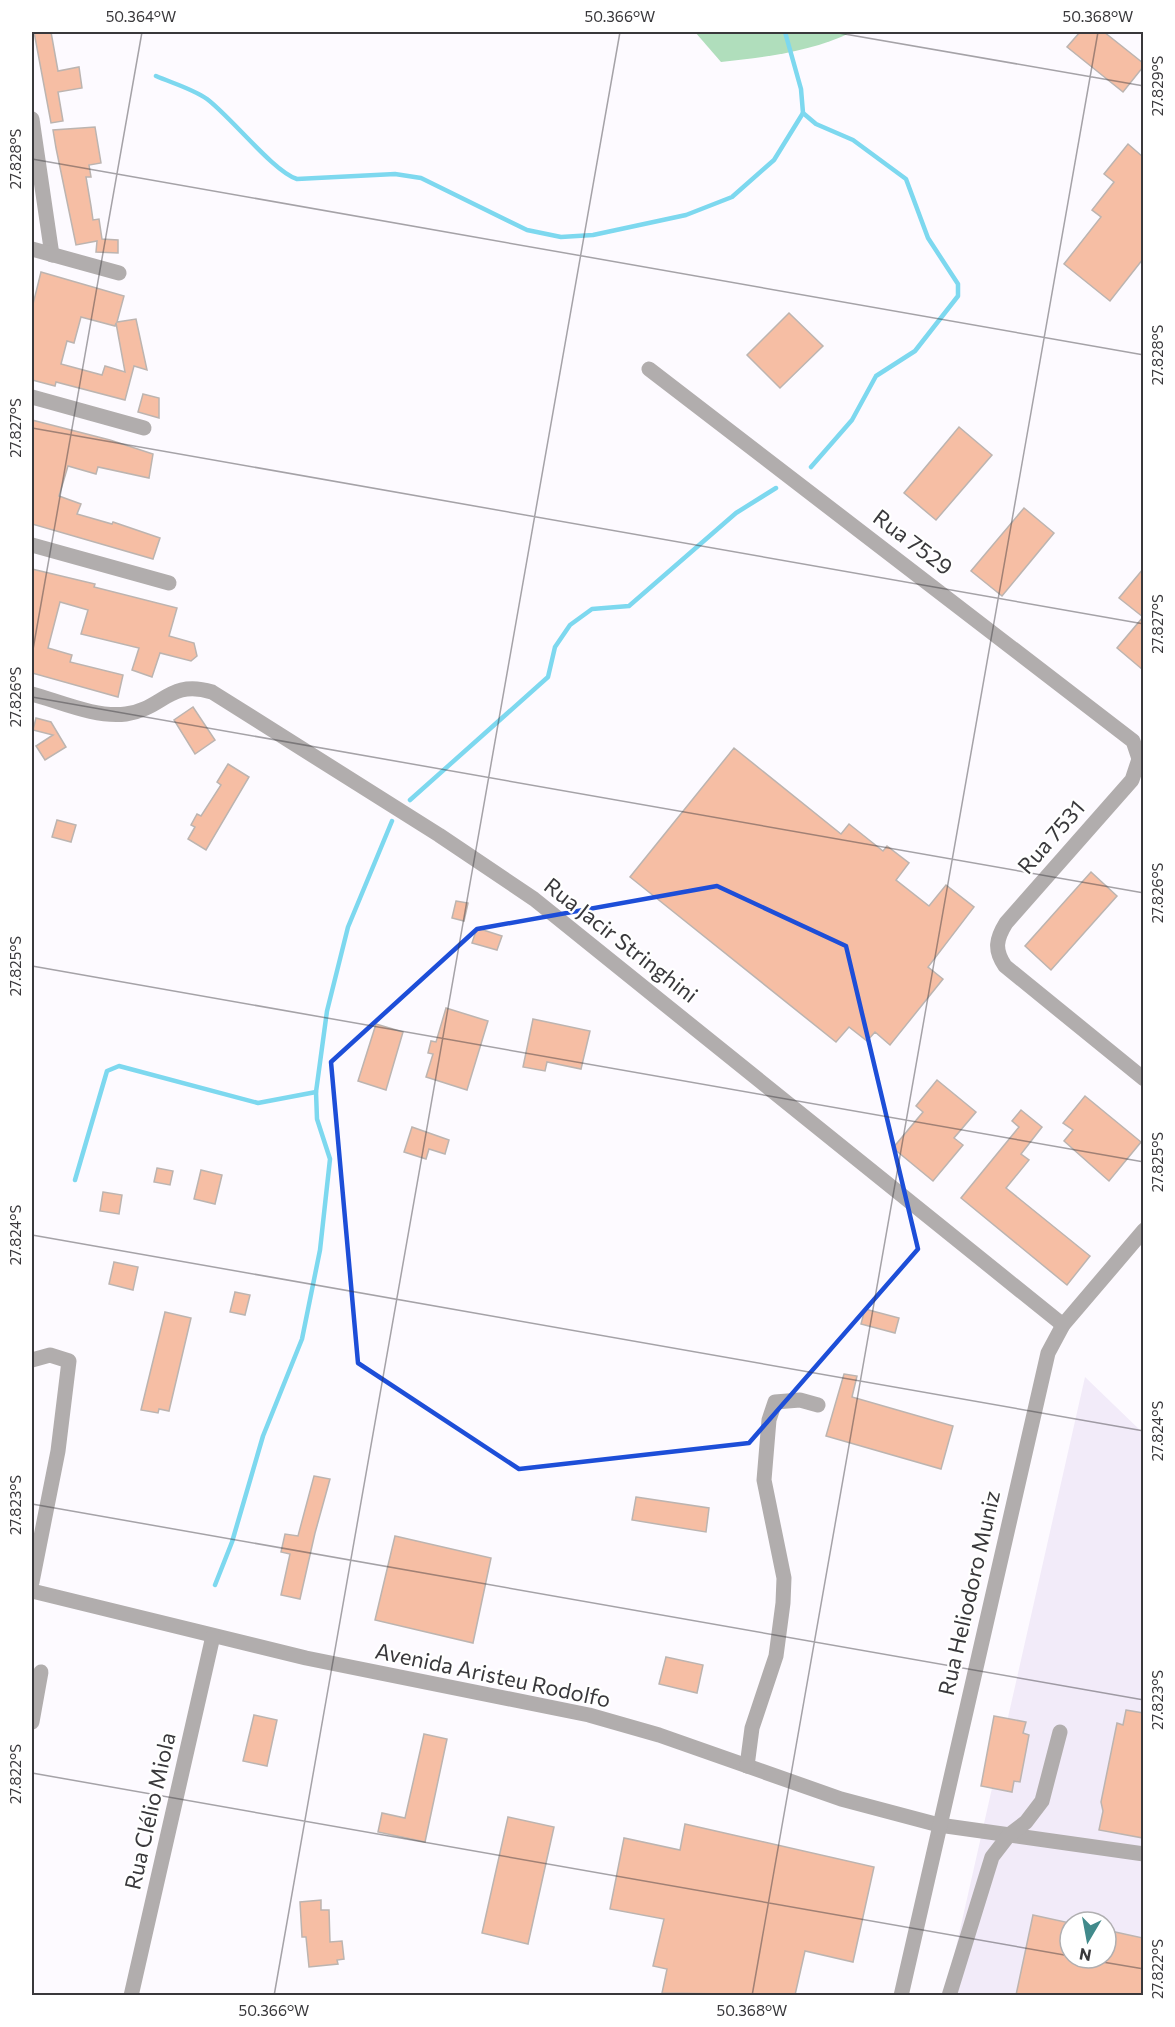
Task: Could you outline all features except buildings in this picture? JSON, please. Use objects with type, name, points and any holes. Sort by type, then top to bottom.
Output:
[{"type":"street","points":[[32,119],[52,255]]},
{"type":"street","points":[[32,249],[119,273]]},
{"type":"street","name":"Rua 7529","points":[[649,369],[1127,734],[1133,741],[1139,759]]},
{"type":"street","points":[[32,397],[144,428]]},
{"type":"street","points":[[32,545],[169,583]]},
{"type":"street","name":"Rua Jacir Stringhini","points":[[32,694],[109,716],[133,713],[185,687],[212,692],[485,864],[581,934],[1063,1325]]},
{"type":"street","name":"Rua 7531","points":[[1139,759],[1132,780],[1006,923],[998,935],[996,945],[1005,966],[1143,1079]]},
{"type":"street","name":"Rua Heliodoro Muniz","points":[[901,1995],[1040,1377],[1048,1353],[1063,1325],[1143,1230]]},
{"type":"street","points":[[32,1360],[50,1355],[69,1361],[58,1450],[32,1582]]},
{"type":"street","points":[[747,1766],[752,1728],[776,1656],[783,1604],[784,1578],[764,1480],[769,1420],[775,1402],[800,1400],[818,1405]]},
{"type":"street","name":"Avenida Aristeu Rodolfo","points":[[32,1591],[378,1674],[589,1715],[842,1799],[939,1825],[1143,1854]]},
{"type":"street","name":"Rua Clélio Miola","points":[[131,1995],[213,1636]]},
{"type":"street","points":[[32,1722],[41,1672]]},
{"type":"street","points":[[949,1995],[992,1857],[1009,1835],[1026,1822],[1042,1801],[1060,1732]]},
{"type":"highlighted area","points":[[717,886],[846,946],[918,1249],[749,1443],[519,1469],[358,1363],[331,1062],[477,929]]},
{"type":"shaded area","points":[[1085,1377],[1143,1433],[1143,1995],[945,1996]]},
{"type":"green space","points":[[695,32],[852,32],[804,49],[772,56],[721,62]]},
{"type":"waterway","points":[[156,76],[207,99],[277,166],[297,179],[395,174],[421,178],[527,230],[561,237],[593,235],[686,215],[732,197],[774,160],[803,113],[801,89],[785,32]]},
{"type":"waterway","points":[[803,113],[816,124],[853,140],[906,179],[928,238],[958,284],[958,296],[915,351],[876,376],[852,420],[811,467]]},
{"type":"waterway","points":[[410,800],[548,677],[555,647],[570,625],[592,609],[629,606],[736,513],[776,488]]},
{"type":"waterway","points":[[215,1585],[232,1542],[263,1436],[302,1339],[320,1250],[330,1159],[317,1119],[316,1092],[327,1011],[348,927],[392,821]]},
{"type":"waterway","points":[[75,1180],[107,1071],[119,1066],[258,1103],[316,1092]]}]
